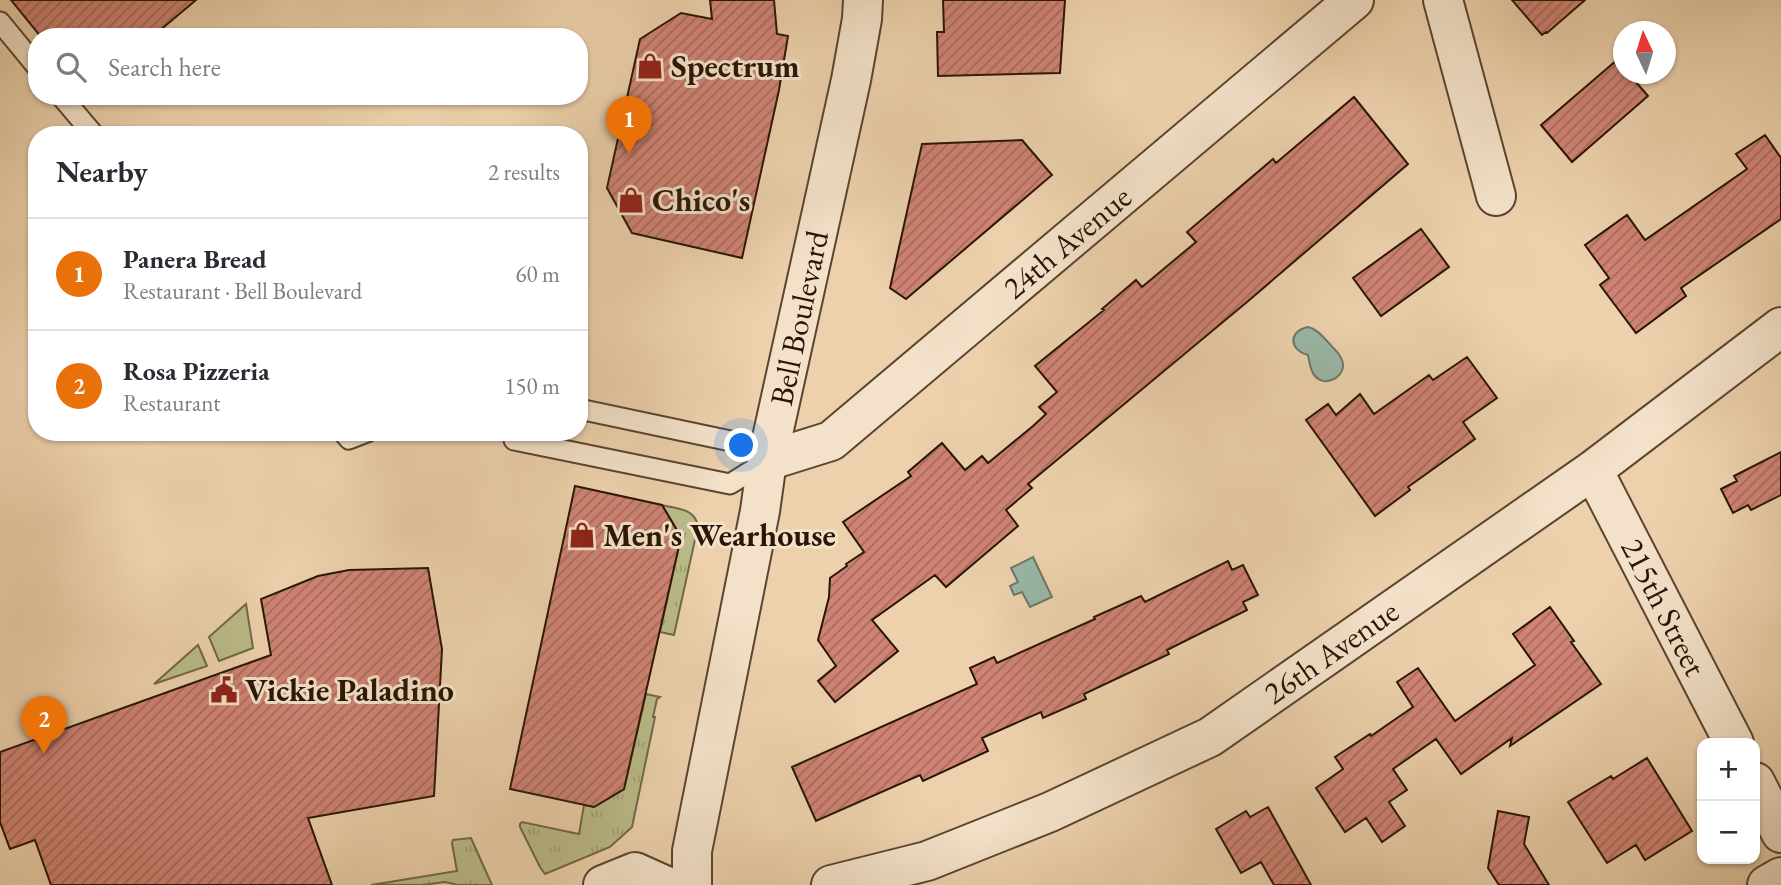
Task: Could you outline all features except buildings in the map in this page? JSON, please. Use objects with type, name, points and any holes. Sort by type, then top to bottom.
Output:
[{"type":"street","name":"Bell Boulevard","points":[[692,885],[692,851],[760,511],[767,461],[851,80],[863,0]]},
{"type":"street","name":"24th Avenue","points":[[767,461],[831,441],[1354,0]]},
{"type":"street","points":[[1443,0],[1496,196]]},
{"type":"street","name":"26th Avenue","points":[[831,885],[927,861],[1050,813],[1210,737],[1593,470],[1781,327]]},
{"type":"street","name":"215th Street","points":[[1593,470],[1731,738]]},
{"type":"street","points":[[1760,792],[1781,833]]},
{"type":"street","points":[[603,885],[635,872],[664,885]]},
{"type":"street","points":[[1768,885],[1781,877]]},
{"type":"lane","points":[[0,22],[28,56]]},
{"type":"lane","points":[[69,105],[86,126]]},
{"type":"lane","points":[[519,441],[730,484],[767,461],[740,443],[588,411]]},
{"type":"green space","points":[[662,505],[689,512],[698,526],[674,635],[660,632],[681,537]]},
{"type":"green space","points":[[246,604],[253,648],[219,661],[209,637]]},
{"type":"green space","points":[[198,645],[207,666],[154,684]]},
{"type":"green space","points":[[646,694],[660,697],[657,699],[653,717],[632,827],[610,847],[545,874],[520,824],[522,822],[579,834],[584,805],[594,807],[624,789]]},
{"type":"green space","points":[[471,838],[492,885],[458,885],[445,882],[423,885],[371,885],[457,871],[453,840]]},
{"type":"shaded area","points":[[1308,327],[1319,333],[1340,356],[1342,369],[1334,379],[1322,381],[1316,377],[1308,355],[1294,345],[1297,332]]},
{"type":"shaded area","points":[[1033,557],[1052,597],[1030,607],[1022,592],[1014,595],[1010,586],[1018,582],[1011,568]]},
{"type":"place","name":"Spectrum","points":[[650,66]]},
{"type":"place","name":"Panera Bread","points":[[629,154]]},
{"type":"place","name":"Chico's","points":[[631,200]]},
{"type":"place","name":"Men's Wearhouse","points":[[582,535]]},
{"type":"place","name":"Vickie Paladino","points":[[224,690]]},
{"type":"place","name":"Rosa Pizzeria","points":[[44,754]]}]
